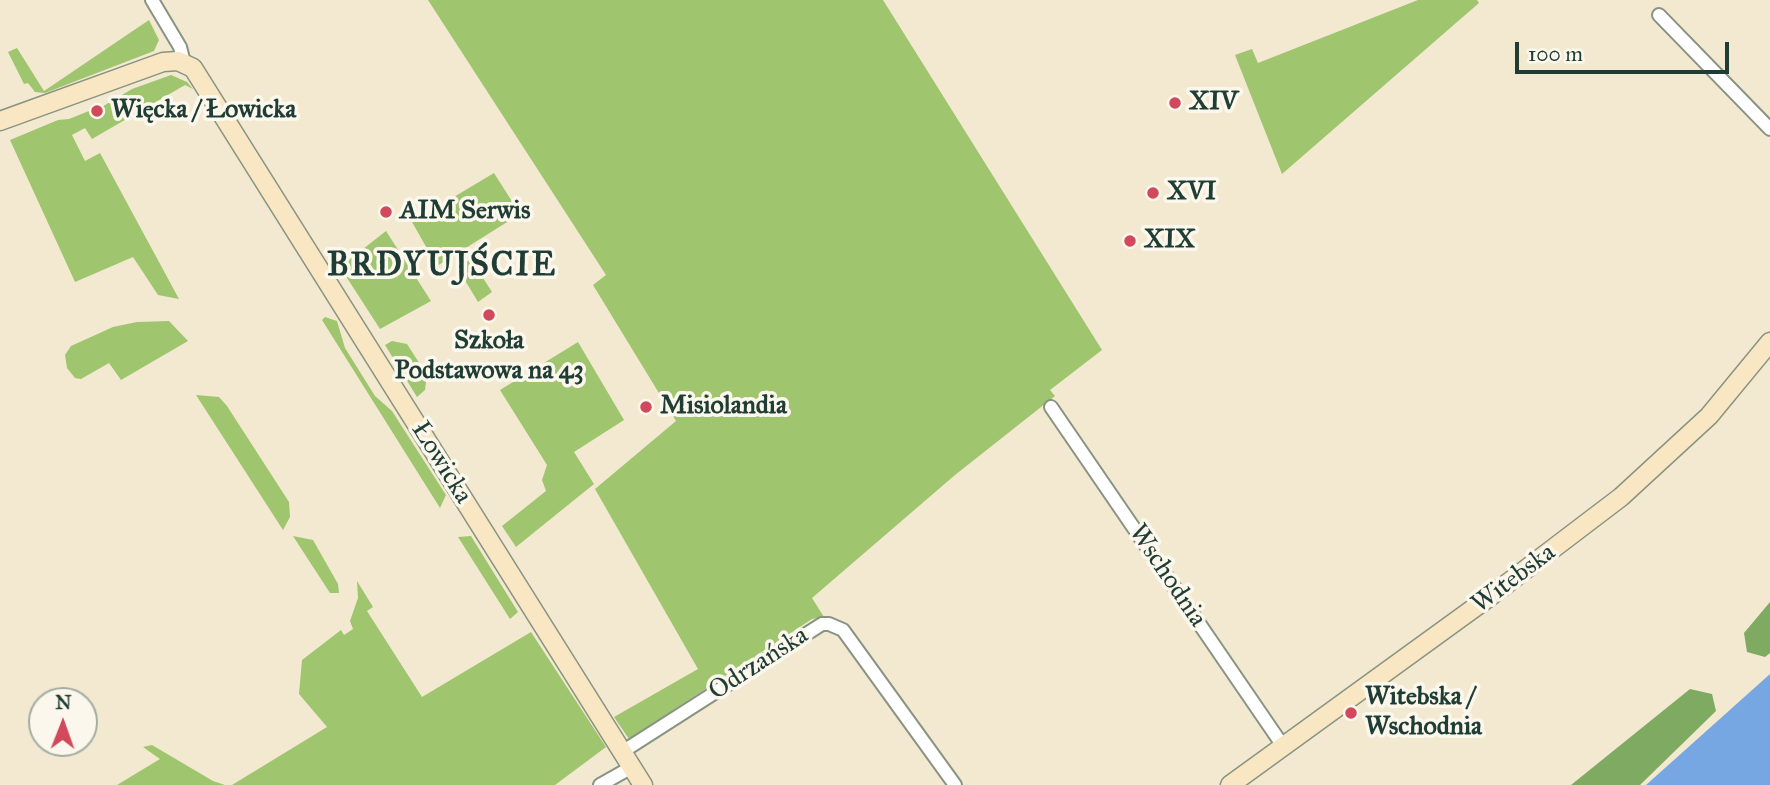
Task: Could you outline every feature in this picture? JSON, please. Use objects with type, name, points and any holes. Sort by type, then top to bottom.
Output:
[{"type":"street","name":"Łowicka","points":[[152,0],[180,47],[184,63],[198,75],[643,785]]},
{"type":"street","points":[[1659,15],[1770,129]]},
{"type":"street","points":[[0,121],[163,62],[184,63]]},
{"type":"street","name":"Witebska","points":[[1230,785],[1492,596],[1621,497],[1702,423],[1770,342]]},
{"type":"street","name":"Wschodnia","points":[[1051,407],[1283,746]]},
{"type":"street","name":"Odrzańska","points":[[627,759],[822,624],[829,624],[843,630],[955,785]]},
{"type":"street","points":[[600,785],[627,759]]},
{"type":"green space","points":[[428,0],[883,0],[1102,350],[1050,390],[1055,396],[955,475],[812,598],[824,617],[812,619],[629,739],[614,717],[698,669],[595,489],[676,421],[593,285],[606,275]]},
{"type":"green space","points":[[1418,0],[1477,0],[1479,3],[1282,174],[1235,55],[1252,49],[1258,63]]},
{"type":"green space","points":[[149,20],[159,40],[154,51],[45,93],[35,92],[28,83],[24,84],[8,52],[17,48],[44,91]]},
{"type":"green space","points":[[171,75],[187,82],[193,89],[185,85],[92,139],[85,128],[72,135],[85,161],[100,153],[179,299],[158,295],[133,257],[75,282],[10,140],[58,120],[69,119],[89,111],[92,115],[101,112],[100,108],[132,89]]},
{"type":"green space","points":[[494,173],[520,214],[437,266],[412,222]]},
{"type":"green space","points":[[386,231],[431,301],[380,329],[340,267]]},
{"type":"green space","points":[[471,259],[492,292],[478,302],[457,267]]},
{"type":"green space","points":[[325,317],[337,321],[345,348],[375,396],[392,411],[446,495],[440,508],[322,320]]},
{"type":"green space","points":[[169,321],[188,341],[121,380],[109,363],[81,379],[75,378],[67,368],[65,355],[71,346],[113,327],[137,322]]},
{"type":"green space","points":[[392,341],[407,344],[427,375],[425,390],[417,397],[385,345]]},
{"type":"green space","points":[[578,342],[624,420],[574,452],[594,484],[516,547],[502,526],[546,491],[542,480],[547,465],[500,390]]},
{"type":"green space","points":[[196,395],[219,397],[227,406],[289,502],[290,517],[283,530]]},
{"type":"green space","points":[[293,536],[313,540],[338,584],[339,593],[330,593]]},
{"type":"green space","points":[[471,536],[518,612],[510,619],[458,537]]},
{"type":"green space","points":[[357,581],[373,607],[367,611],[422,697],[531,632],[606,747],[555,785],[232,785],[327,727],[299,694],[302,660],[341,630],[344,635],[353,629],[350,621],[358,598]]},
{"type":"green space","points":[[1770,602],[1770,653],[1765,657],[1747,652],[1744,633]]},
{"type":"green space","points":[[1690,689],[1712,694],[1716,711],[1640,785],[1571,785]]},
{"type":"green space","points":[[152,745],[213,781],[225,785],[117,785],[160,759],[143,747]]},
{"type":"water","points":[[1770,674],[1770,785],[1646,785]]},
{"type":"place","name":"XIV","points":[[1175,103]]},
{"type":"place","name":"Więcka / Łowicka","points":[[97,111]]},
{"type":"place","name":"XVI","points":[[1153,193]]},
{"type":"place","name":"AIM Serwis","points":[[386,212]]},
{"type":"place","name":"XIX","points":[[1130,241]]},
{"type":"place","name":"Szkoła Podstawowa na 43","points":[[489,315]]},
{"type":"place","name":"Misiolandia","points":[[646,407]]},
{"type":"place","name":"Witebska / Wschodnia","points":[[1351,713]]},
{"type":"district","name":"BRDYUJŚCIE","points":[[442,267]]}]
